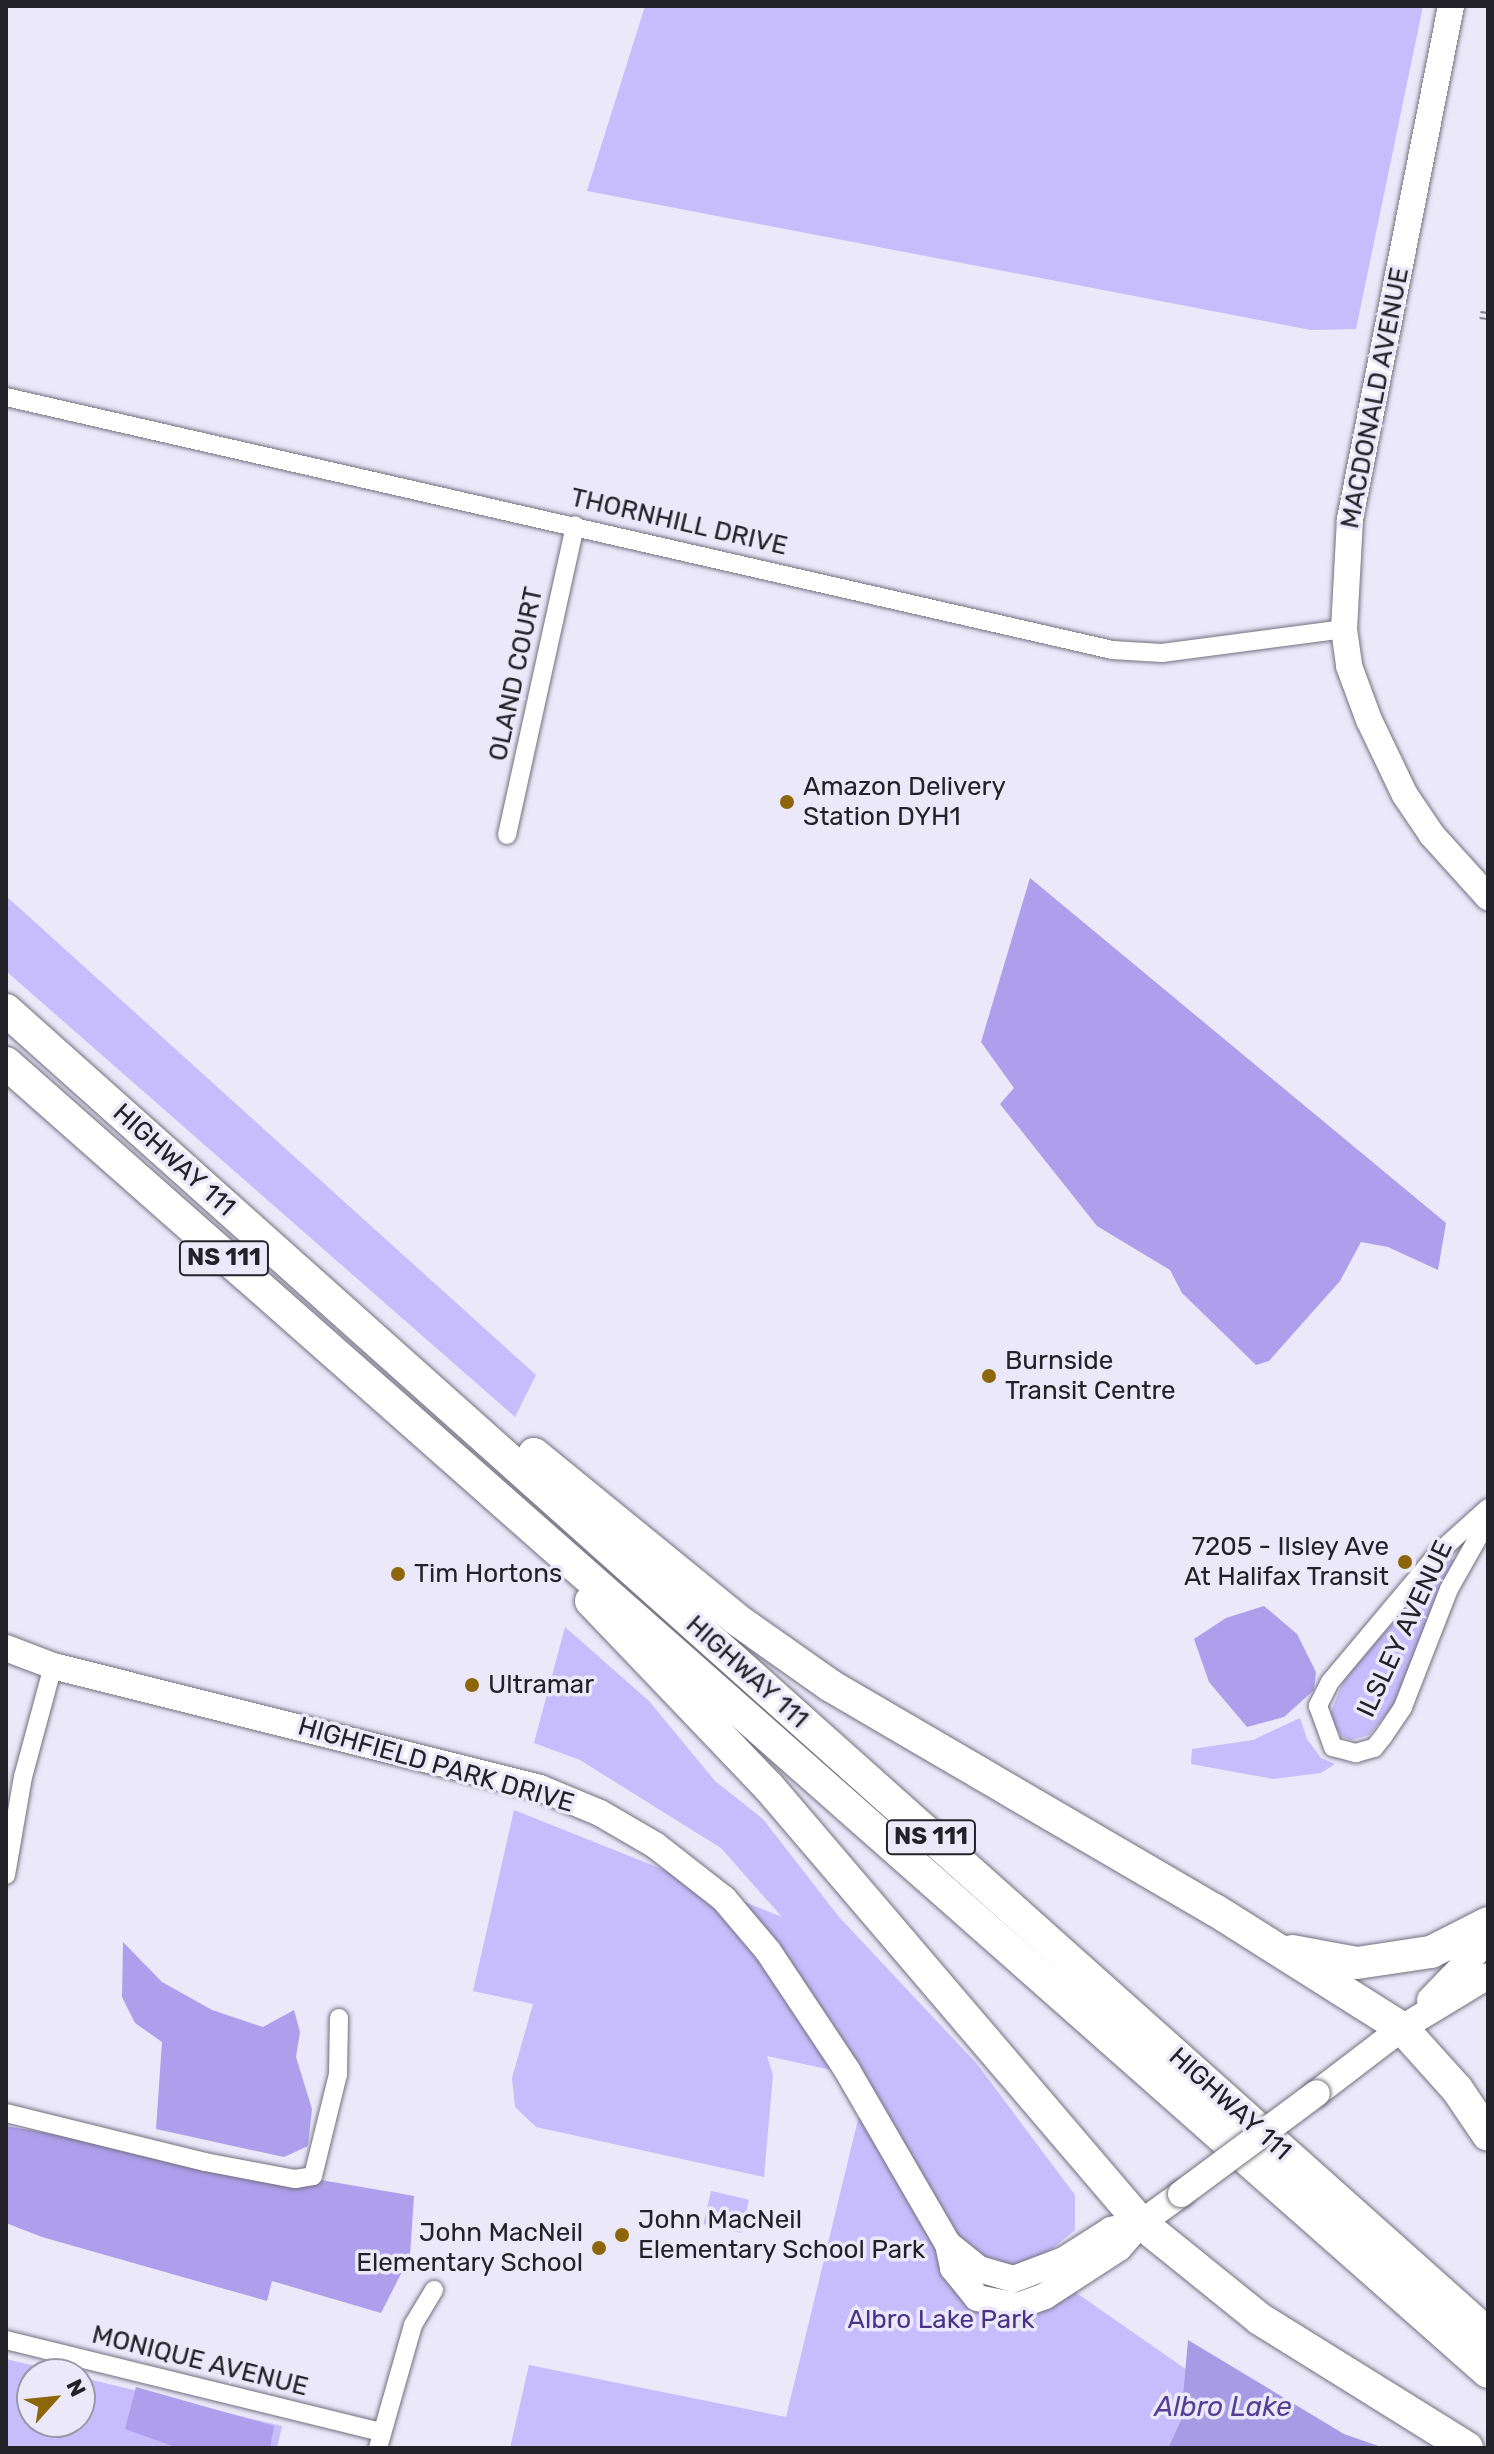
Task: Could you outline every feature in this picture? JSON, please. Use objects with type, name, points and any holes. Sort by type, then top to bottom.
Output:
[{"type":"highway","name":"HIGHWAY 111","points":[[6,1010],[1488,2334]]},
{"type":"highway","name":"HIGHWAY 111","points":[[6,1063],[446,1448],[1030,1971],[1488,2372]]},
{"type":"highway","points":[[376,1339],[527,1448],[736,1619],[831,1686],[1279,1949],[1402,2028],[1457,2089],[1488,2135]]},
{"type":"highway","points":[[446,1448],[768,1786],[1141,2223],[1260,2319],[1467,2448]]},
{"type":"highway","points":[[1279,1949],[1357,1963],[1431,1952],[1488,1923]]},
{"type":"street","name":"MACDONALD AVENUE","points":[[1451,6],[1350,519],[1344,629],[1354,679],[1400,785],[1432,835],[1488,897]]},
{"type":"street","name":"THORNHILL DRIVE","points":[[6,397],[1112,650],[1162,653],[1344,629]]},
{"type":"street","name":"OLAND COURT","points":[[507,835],[575,525]]},
{"type":"street","name":"ILSLEY AVENUE","points":[[1488,1508],[1439,1552],[1330,1682],[1318,1706],[1333,1747],[1356,1753],[1374,1748],[1383,1737],[1403,1707],[1449,1589],[1488,1520]]},
{"type":"street","name":"HIGHFIELD PARK DRIVE","points":[[6,1648],[53,1666],[540,1788],[642,1837],[724,1899],[768,1951],[847,2070],[948,2244],[979,2269],[1014,2279],[1064,2260],[1111,2230],[1141,2223],[1402,2028]]},
{"type":"street","points":[[6,1875],[23,1777],[53,1666]]},
{"type":"street","points":[[1402,2028],[1488,1940]]},
{"type":"street","points":[[1402,2028],[1488,1976]]},
{"type":"street","points":[[6,2113],[205,2162],[295,2179],[313,2176],[338,2074],[339,2018]]},
{"type":"street","points":[[380,2440],[413,2325],[434,2290]]},
{"type":"street","name":"MONIQUE AVENUE","points":[[6,2340],[380,2440]]},
{"type":"green space","points":[[645,6],[1423,6],[1356,329],[1311,330],[587,191]]},
{"type":"green space","points":[[6,896],[536,1375],[515,1417],[6,971]]},
{"type":"green space","points":[[1451,1558],[1455,1561],[1393,1706],[1369,1735],[1351,1740],[1341,1736],[1329,1716],[1346,1675]]},
{"type":"green space","name":"Albro Lake Park","points":[[565,1627],[649,1701],[715,1781],[763,1819],[839,1917],[977,2064],[1075,2195],[1075,2230],[1048,2252],[1078,2294],[1187,2370],[1181,2420],[1168,2448],[510,2448],[529,2365],[786,2417],[868,2078],[767,2056],[773,2075],[764,2177],[536,2127],[515,2107],[512,2078],[533,2004],[473,1991],[514,1810],[782,1917],[721,1848],[580,1760],[534,1743]]},
{"type":"green space","points":[[1300,1718],[1307,1739],[1321,1758],[1335,1764],[1321,1773],[1273,1779],[1191,1764],[1192,1749],[1253,1740]]},
{"type":"green space","points":[[711,2191],[749,2200],[741,2233],[703,2224]]},
{"type":"green space","points":[[6,2359],[16,2361],[16,2438],[96,2438],[96,2381],[282,2426],[277,2448],[6,2448]]},
{"type":"shaded area","points":[[1030,878],[1446,1223],[1438,1270],[1388,1247],[1361,1242],[1340,1281],[1269,1361],[1256,1365],[1182,1293],[1170,1270],[1097,1226],[1000,1104],[1014,1088],[981,1042]]},
{"type":"shaded area","points":[[1264,1606],[1297,1634],[1316,1672],[1314,1690],[1284,1717],[1247,1727],[1209,1682],[1194,1639],[1226,1618]]},
{"type":"shaded area","points":[[123,1942],[162,1982],[212,2010],[263,2027],[294,2010],[300,2032],[296,2057],[312,2109],[308,2146],[284,2157],[156,2129],[162,2042],[135,2023],[122,1997]]},
{"type":"shaded area","points":[[6,2126],[414,2196],[410,2256],[381,2313],[272,2281],[267,2301],[42,2237],[6,2223]]},
{"type":"shaded area","points":[[136,2387],[274,2426],[270,2448],[178,2448],[125,2429]]},
{"type":"water","name":"Albro Lake","points":[[1188,2340],[1344,2434],[1384,2448],[1168,2448],[1181,2420]]},
{"type":"railway","points":[[1480,315],[1488,316]]},
{"type":"place","name":"Amazon Delivery Station DYH1","points":[[787,802]]},
{"type":"place","name":"Burnside Transit Centre","points":[[989,1376]]},
{"type":"place","name":"7205 - Ilsley Ave At Halifax Transit","points":[[1405,1562]]},
{"type":"place","name":"Tim Hortons","points":[[398,1574]]},
{"type":"place","name":"Ultramar","points":[[472,1685]]},
{"type":"place","name":"John MacNeil Elementary School Park","points":[[622,2235]]},
{"type":"place","name":"John MacNeil Elementary School","points":[[599,2248]]}]
